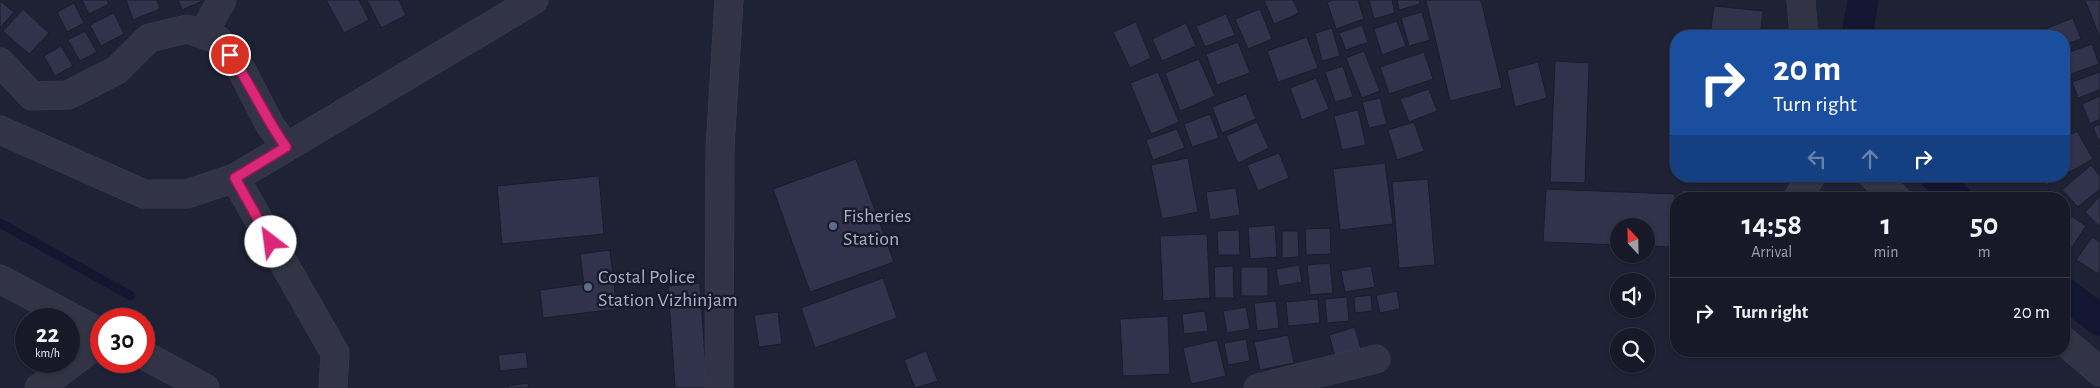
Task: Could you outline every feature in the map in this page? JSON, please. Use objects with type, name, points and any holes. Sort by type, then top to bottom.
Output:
[{"type":"street","points":[[203,34],[222,0]]},
{"type":"street","points":[[0,130],[144,194],[187,194],[235,178],[534,0]]},
{"type":"street","points":[[719,388],[720,148],[729,0]]},
{"type":"street","points":[[1801,0],[1804,30]]},
{"type":"street","points":[[0,62],[32,96],[68,95],[117,70],[149,38],[188,29],[217,39],[242,71],[270,125],[286,147]]},
{"type":"street","points":[[235,178],[335,353],[333,388]]},
{"type":"street","points":[[1879,182],[1889,192]]},
{"type":"street","points":[[0,279],[90,327]]},
{"type":"street","points":[[2070,346],[2100,372]]},
{"type":"street","points":[[39,388],[90,349]]},
{"type":"street","points":[[1258,388],[1376,359]]},
{"type":"street","points":[[155,361],[205,388]]},
{"type":"building","points":[[82,0],[107,0],[109,4],[89,14]]},
{"type":"building","points":[[126,0],[157,0],[160,9],[133,20]]},
{"type":"building","points":[[178,0],[205,0],[182,10]]},
{"type":"building","points":[[326,0],[359,0],[369,20],[344,33]]},
{"type":"building","points":[[367,0],[399,0],[406,15],[381,28]]},
{"type":"building","points":[[1264,0],[1293,0],[1299,13],[1274,24]]},
{"type":"building","points":[[1333,0],[1358,0],[1364,19],[1336,29],[1327,2]]},
{"type":"building","points":[[1369,0],[1392,0],[1395,13],[1374,19]]},
{"type":"building","points":[[1397,0],[1419,0],[1420,4],[1399,10]]},
{"type":"building","points":[[1426,0],[1481,0],[1502,88],[1450,101]]},
{"type":"building","points":[[2085,0],[2100,0],[2100,38]]},
{"type":"building","points":[[0,1],[14,12],[0,28]]},
{"type":"building","points":[[74,3],[84,23],[67,32],[57,12]]},
{"type":"building","points":[[1714,6],[1763,11],[1761,30],[1711,30]]},
{"type":"building","points":[[23,9],[49,33],[29,54],[3,31]]},
{"type":"building","points":[[1260,9],[1272,39],[1248,49],[1235,19]]},
{"type":"building","points":[[1422,12],[1430,40],[1409,46],[1401,18]]},
{"type":"building","points":[[114,13],[124,34],[101,46],[90,25]]},
{"type":"building","points":[[1226,14],[1235,35],[1205,47],[1196,26]]},
{"type":"building","points":[[2073,18],[2081,39],[2070,43],[2070,30],[2045,29]]},
{"type":"building","points":[[1397,21],[1406,46],[1382,55],[1374,29]]},
{"type":"building","points":[[1136,22],[1151,58],[1130,68],[1113,32]]},
{"type":"building","points":[[1186,23],[1196,46],[1162,61],[1152,39]]},
{"type":"building","points":[[1362,25],[1368,42],[1346,50],[1339,33]]},
{"type":"building","points":[[1332,28],[1340,56],[1322,61],[1315,33]]},
{"type":"building","points":[[85,31],[97,52],[80,61],[68,40]]},
{"type":"building","points":[[1307,37],[1318,68],[1278,82],[1267,51]]},
{"type":"building","points":[[1238,42],[1250,73],[1217,85],[1206,54]]},
{"type":"building","points":[[2092,44],[2099,64],[2070,74],[2070,52]]},
{"type":"building","points":[[61,46],[73,66],[55,76],[44,56]]},
{"type":"building","points":[[1364,51],[1380,91],[1362,98],[1346,58]]},
{"type":"building","points":[[1424,52],[1433,79],[1389,94],[1380,67]]},
{"type":"building","points":[[1199,59],[1215,96],[1180,111],[1165,73]]},
{"type":"building","points":[[1555,61],[1589,63],[1585,183],[1550,182]]},
{"type":"building","points":[[1538,62],[1547,98],[1515,107],[1507,70]]},
{"type":"building","points":[[1343,66],[1353,97],[1335,102],[1325,72]]},
{"type":"building","points":[[1158,72],[1179,122],[1151,134],[1130,83]]},
{"type":"building","points":[[2100,72],[2100,90],[2078,98],[2072,82]]},
{"type":"building","points":[[1316,78],[1329,109],[1302,120],[1290,88]]},
{"type":"building","points":[[1429,89],[1437,111],[1409,122],[1400,99]]},
{"type":"building","points":[[1246,94],[1256,119],[1222,133],[1212,107]]},
{"type":"building","points":[[2100,96],[2100,119],[2090,124],[2082,104]]},
{"type":"building","points":[[1380,98],[1387,124],[1369,128],[1362,102]]},
{"type":"building","points":[[1358,110],[1366,145],[1342,150],[1334,116]]},
{"type":"building","points":[[1210,114],[1219,138],[1192,147],[1184,124]]},
{"type":"building","points":[[1257,122],[1269,148],[1238,163],[1226,136]]},
{"type":"building","points":[[1414,122],[1424,151],[1397,160],[1388,130]]},
{"type":"building","points":[[2100,124],[2100,145],[2093,127]]},
{"type":"building","points":[[1177,129],[1185,148],[1153,160],[1146,140]]},
{"type":"building","points":[[2077,131],[2093,159],[2070,172],[2070,135]]},
{"type":"building","points":[[1279,153],[1289,178],[1258,191],[1247,165]]},
{"type":"building","points":[[1188,158],[1198,212],[1162,219],[1151,165]]},
{"type":"building","name":"Fisheries Station","points":[[856,159],[894,262],[810,292],[773,189]]},
{"type":"building","points":[[1385,163],[1393,224],[1340,230],[1333,169]]},
{"type":"building","points":[[2091,165],[2100,176],[2100,189],[2078,207],[2070,198],[2070,192],[2062,190]]},
{"type":"building","points":[[599,176],[604,234],[502,244],[497,186]]},
{"type":"building","points":[[1428,179],[1435,265],[1399,268],[1392,182]]},
{"type":"building","points":[[1236,188],[1240,215],[1210,220],[1206,192]]},
{"type":"building","points":[[1546,189],[1670,194],[1670,247],[1655,246],[1655,218],[1610,218],[1610,245],[1543,242]]},
{"type":"building","points":[[1682,190],[1714,192],[1682,192]]},
{"type":"building","points":[[2100,196],[2100,227],[2085,212]]},
{"type":"building","points":[[2070,215],[2086,226],[2070,250]]},
{"type":"building","points":[[1275,225],[1277,257],[1250,259],[1248,227]]},
{"type":"building","points":[[1330,228],[1331,254],[1306,255],[1305,229]]},
{"type":"building","points":[[1239,230],[1240,255],[1218,255],[1217,231]]},
{"type":"building","points":[[1282,231],[1298,231],[1299,257],[1282,258]]},
{"type":"building","points":[[1207,234],[1210,298],[1163,301],[1160,236]]},
{"type":"building","points":[[2092,237],[2100,242],[2100,271],[2098,274],[2076,260]]},
{"type":"building","name":"Costal Police Station Vizhinjam","points":[[610,250],[617,309],[543,318],[540,290],[584,284],[580,254]]},
{"type":"building","points":[[1330,263],[1333,293],[1310,295],[1307,265]]},
{"type":"building","points":[[1299,265],[1302,282],[1279,286],[1276,269]]},
{"type":"building","points":[[1233,266],[1234,298],[1215,298],[1214,267]]},
{"type":"building","points":[[1371,266],[1375,287],[1345,292],[1341,271]]},
{"type":"building","points":[[1241,267],[1268,267],[1268,296],[1241,296]]},
{"type":"building","points":[[883,278],[897,318],[815,348],[801,308]]},
{"type":"building","points":[[700,283],[707,388],[675,388],[668,286]]},
{"type":"building","points":[[1397,291],[1400,309],[1380,313],[1376,295]]},
{"type":"building","points":[[1371,295],[1372,311],[1355,313],[1354,297]]},
{"type":"building","points":[[1347,297],[1349,321],[1327,323],[1325,299]]},
{"type":"building","points":[[1318,299],[1320,323],[1288,326],[1286,302]]},
{"type":"building","points":[[1276,301],[1279,328],[1257,331],[1254,303]]},
{"type":"building","points":[[1246,307],[1250,329],[1227,333],[1223,311]]},
{"type":"building","points":[[1205,311],[1208,331],[1184,334],[1182,314]]},
{"type":"building","points":[[778,312],[782,344],[759,347],[754,315]]},
{"type":"building","points":[[1168,316],[1170,374],[1123,376],[1120,319]]},
{"type":"building","points":[[1355,327],[1361,349],[1335,356],[1329,335]]},
{"type":"building","points":[[1288,335],[1294,363],[1260,370],[1254,342]]},
{"type":"building","points":[[1246,339],[1250,361],[1228,365],[1224,343]]},
{"type":"building","points":[[1217,340],[1226,376],[1191,384],[1183,348]]},
{"type":"building","points":[[926,351],[938,381],[915,388],[904,360]]},
{"type":"building","points":[[526,352],[528,368],[500,371],[498,355]]},
{"type":"building","points":[[528,383],[529,388],[508,388],[507,386]]},
{"type":"waterway","points":[[1858,30],[1863,0]]},
{"type":"waterway","points":[[1941,182],[1950,192]]},
{"type":"waterway","points":[[0,223],[131,296]]},
{"type":"waterway","points":[[2070,298],[2100,320]]},
{"type":"place","name":"Fisheries Station","points":[[833,226]]},
{"type":"place","name":"Costal Police Station Vizhinjam","points":[[588,287]]},
{"type":"route","points":[[230,55],[242,71],[270,125],[286,147],[235,178],[271,242]]}]
